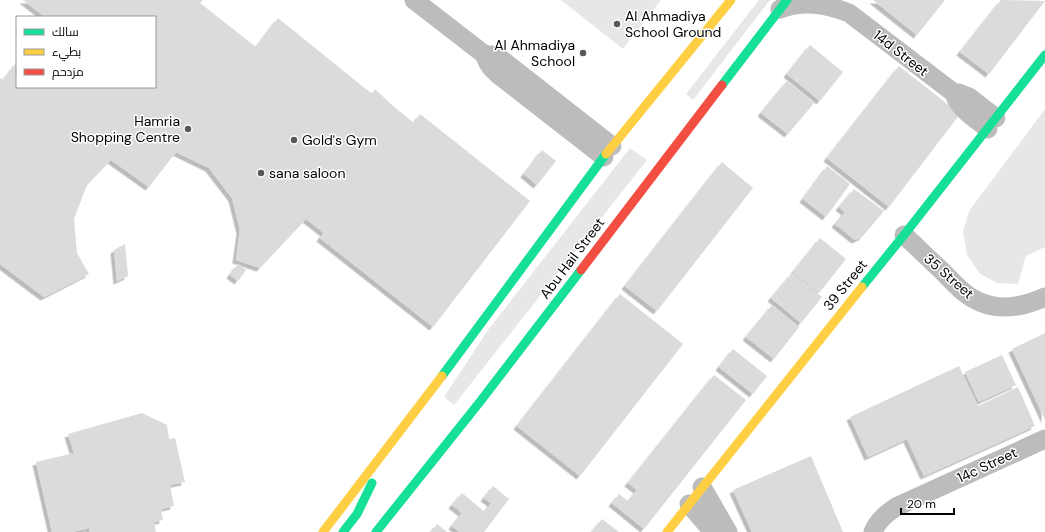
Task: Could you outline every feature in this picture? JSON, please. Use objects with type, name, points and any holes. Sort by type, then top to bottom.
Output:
[{"type":"main road","points":[[323,532],[438,382],[608,152],[731,0]]},
{"type":"main road","name":"Abu Hail Street","points":[[376,532],[479,403],[784,4]]},
{"type":"main road","name":"39 Street","points":[[667,532],[866,281],[904,236],[1045,55]]},
{"type":"main road","points":[[343,532],[357,514],[367,495],[383,454]]},
{"type":"street","points":[[414,0],[485,55],[492,55],[501,59],[608,152]]},
{"type":"street","name":"14d Street","points":[[784,4],[817,3],[833,6],[846,6],[954,93],[955,98],[961,106],[992,124]]},
{"type":"street","name":"35 Street","points":[[904,236],[958,288],[972,298],[987,305],[1004,308],[1021,306],[1045,297]]},
{"type":"street","name":"14c Street","points":[[873,532],[884,514],[896,507],[1045,439]]},
{"type":"street","points":[[702,487],[728,532]]},
{"type":"street","points":[[689,504],[713,532]]},
{"type":"shaded area","name":"Al Ahmadiya School Ground","points":[[561,0],[661,0],[623,49]]},
{"type":"shaded area","points":[[759,0],[770,0],[693,100],[686,94]]},
{"type":"shaded area","points":[[1045,109],[1045,247],[1026,256],[1018,284],[997,283],[980,274],[967,255],[963,232],[969,211]]},
{"type":"shaded area","points":[[630,148],[647,160],[454,405],[444,397],[488,330]]},
{"type":"building","name":"Hamria Shopping Centre","points":[[23,0],[203,0],[200,3],[256,47],[278,18],[372,94],[375,89],[414,123],[420,114],[530,201],[433,327],[320,238],[324,233],[306,219],[260,268],[236,260],[240,230],[232,198],[209,168],[176,152],[149,187],[111,160],[87,185],[74,219],[77,253],[89,274],[44,297],[0,264],[0,78],[3,80],[16,63],[16,88],[156,88],[156,16],[44,16]]},
{"type":"building","points":[[873,0],[945,0],[917,35]]},
{"type":"building","points":[[1001,0],[1045,1],[989,74],[960,52]]},
{"type":"building","points":[[810,45],[843,72],[820,101],[787,74]]},
{"type":"building","points":[[899,66],[960,114],[889,207],[827,158]]},
{"type":"building","points":[[787,81],[814,103],[788,134],[761,113]]},
{"type":"building","points":[[542,150],[556,161],[537,185],[524,174]]},
{"type":"building","points":[[722,162],[753,188],[657,311],[625,286]]},
{"type":"building","points":[[827,166],[850,184],[826,217],[803,199]]},
{"type":"building","points":[[854,189],[884,211],[862,237],[855,240],[835,224],[845,212],[839,207]]},
{"type":"building","points":[[820,238],[846,259],[819,293],[793,272]]},
{"type":"building","points":[[125,244],[128,276],[117,281],[114,250]]},
{"type":"building","points":[[238,264],[246,270],[238,281],[230,275]]},
{"type":"building","points":[[792,273],[822,297],[801,323],[771,298]]},
{"type":"building","points":[[620,294],[683,344],[580,476],[517,426]]},
{"type":"building","points":[[772,305],[799,327],[774,359],[746,337]]},
{"type":"building","points":[[1045,333],[1045,420],[1012,349]]},
{"type":"building","points":[[733,349],[767,376],[753,394],[719,367]]},
{"type":"building","points":[[1002,355],[1016,385],[979,402],[965,372]]},
{"type":"building","points":[[959,366],[978,406],[1018,387],[1035,426],[924,476],[907,439],[868,457],[850,417]]},
{"type":"building","points":[[714,375],[746,400],[644,529],[612,503],[619,494],[628,501],[637,490],[628,483]]},
{"type":"building","points":[[142,413],[167,425],[169,439],[175,438],[185,482],[170,485],[174,506],[161,509],[163,520],[154,522],[156,532],[90,532],[89,528],[72,532],[52,532],[36,462],[74,453],[68,434]]},
{"type":"building","points":[[811,456],[843,532],[752,532],[733,490]]},
{"type":"building","points":[[493,486],[509,499],[484,532],[460,532],[452,526],[462,513],[452,505],[462,493],[485,512],[491,503],[484,498]]},
{"type":"building","points":[[602,519],[619,532],[592,532]]},
{"type":"building","points":[[437,524],[447,532],[431,532]]},
{"type":"traffic: fast","points":[[722,85],[787,0]]},
{"type":"traffic: fast","points":[[862,287],[1045,55]]},
{"type":"traffic: fast","points":[[442,376],[606,154]]},
{"type":"traffic: fast","points":[[376,532],[479,403],[581,270]]},
{"type":"traffic: fast","points":[[343,532],[357,514],[372,483]]},
{"type":"traffic: slow","points":[[606,154],[731,0]]},
{"type":"traffic: slow","points":[[667,532],[862,287]]},
{"type":"traffic: slow","points":[[323,532],[442,376]]},
{"type":"traffic: jam","points":[[581,270],[722,85]]},
{"type":"place","name":"Al Ahmadiya School Ground","points":[[617,24]]},
{"type":"place","name":"Al Ahmadiya School","points":[[583,53]]},
{"type":"place","name":"Hamria Shopping Centre","points":[[188,129]]},
{"type":"place","name":"Gold's Gym","points":[[294,140]]},
{"type":"place","name":"sana saloon","points":[[261,173]]}]
